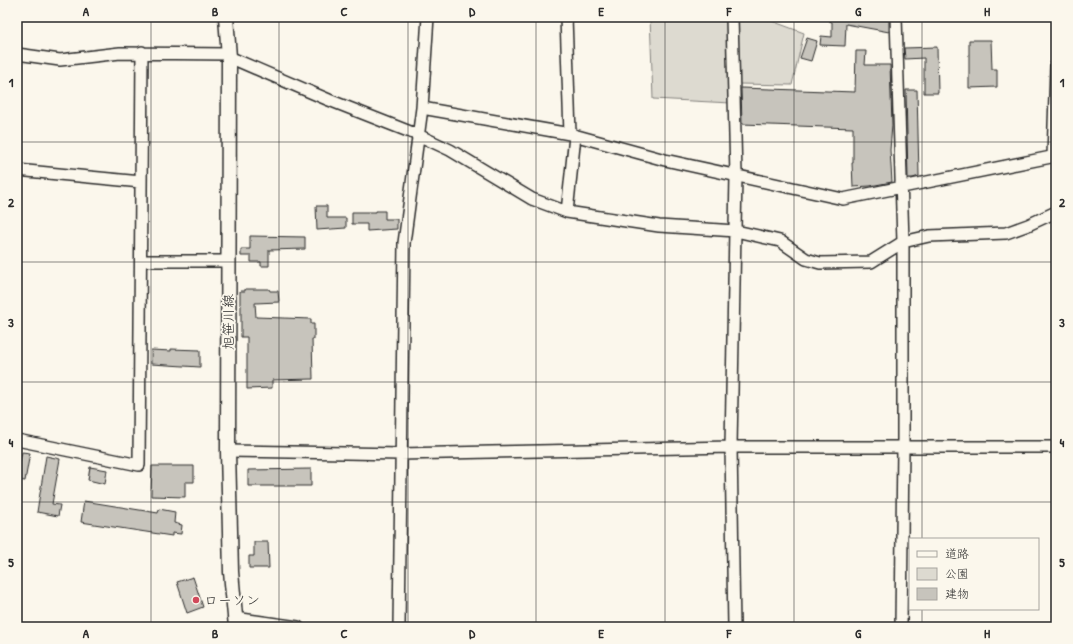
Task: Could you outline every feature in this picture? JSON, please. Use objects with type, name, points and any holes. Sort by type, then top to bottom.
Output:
[{"type":"main road","name":"旭笹川線","points":[[226,17],[229,55],[228,451],[234,624]]},
{"type":"street","points":[[399,627],[400,454],[404,243],[422,108],[428,17]]},
{"type":"street","points":[[566,17],[573,135],[567,212]]},
{"type":"street","points":[[732,17],[736,175],[731,447],[734,627]]},
{"type":"street","points":[[896,17],[903,242],[901,627]]},
{"type":"street","points":[[17,440],[139,465],[142,52]]},
{"type":"street","points":[[17,54],[60,60],[142,52],[229,55],[329,100],[418,135],[450,150],[532,199],[567,212],[659,226],[736,231],[780,241],[806,259],[820,263],[871,262],[903,242],[929,236],[1006,233],[1056,212]]},
{"type":"street","points":[[422,108],[573,135],[666,160],[843,199],[1055,156],[1056,65]]},
{"type":"street","points":[[17,170],[141,182]]},
{"type":"street","points":[[141,261],[229,261]]},
{"type":"street","points":[[228,451],[400,454],[731,447],[1056,447]]},
{"type":"street","points":[[234,624],[298,627]]},
{"type":"green space","points":[[650,17],[707,17],[728,20],[731,103],[653,99]]},
{"type":"green space","points":[[761,17],[804,33],[792,85],[739,84],[736,20]]},
{"type":"building","points":[[830,17],[879,17],[889,19],[889,32],[846,24],[845,46],[820,45],[821,36],[832,37],[832,22],[829,21]]},
{"type":"building","points":[[807,38],[817,41],[811,61],[800,58]]},
{"type":"building","points":[[969,40],[991,40],[992,69],[997,69],[997,87],[969,88]]},
{"type":"building","points":[[937,47],[938,93],[924,93],[924,58],[905,59],[904,48]]},
{"type":"building","points":[[856,51],[866,51],[865,65],[890,65],[892,125],[890,150],[892,182],[853,187],[853,128],[742,124],[741,88],[855,92]]},
{"type":"building","points":[[906,90],[917,90],[919,176],[913,178],[908,178]]},
{"type":"building","points":[[316,206],[327,206],[327,218],[346,218],[346,228],[317,230]]},
{"type":"building","points":[[385,211],[385,219],[397,219],[397,229],[367,231],[367,224],[352,224],[352,212]]},
{"type":"building","points":[[250,236],[305,237],[305,249],[269,250],[269,266],[261,266],[261,262],[251,262],[251,256],[241,256],[241,249],[250,249]]},
{"type":"building","points":[[245,289],[269,289],[270,291],[278,291],[279,302],[255,303],[256,317],[311,319],[311,324],[314,324],[314,339],[312,339],[313,379],[272,380],[272,388],[247,389],[247,337],[241,337],[240,305],[240,291],[245,291]]},
{"type":"building","points":[[171,349],[200,350],[200,367],[151,364],[151,350],[171,351]]},
{"type":"building","points":[[22,452],[30,453],[25,481],[17,480],[17,460],[20,461]]},
{"type":"building","points":[[46,456],[60,459],[52,504],[60,505],[58,516],[37,512]]},
{"type":"building","points":[[152,466],[194,466],[194,482],[185,482],[185,497],[151,496]]},
{"type":"building","points":[[90,467],[107,470],[105,484],[88,480]]},
{"type":"building","points":[[311,469],[311,486],[248,486],[248,470]]},
{"type":"building","points":[[84,501],[158,513],[159,509],[175,512],[174,523],[182,525],[181,534],[172,533],[172,536],[81,522]]},
{"type":"building","points":[[254,542],[268,542],[269,568],[249,568],[249,556],[254,556]]},
{"type":"building","points":[[193,577],[203,607],[187,613],[177,582]]},
{"type":"place","name":"ローソン","points":[[196,600]]}]
